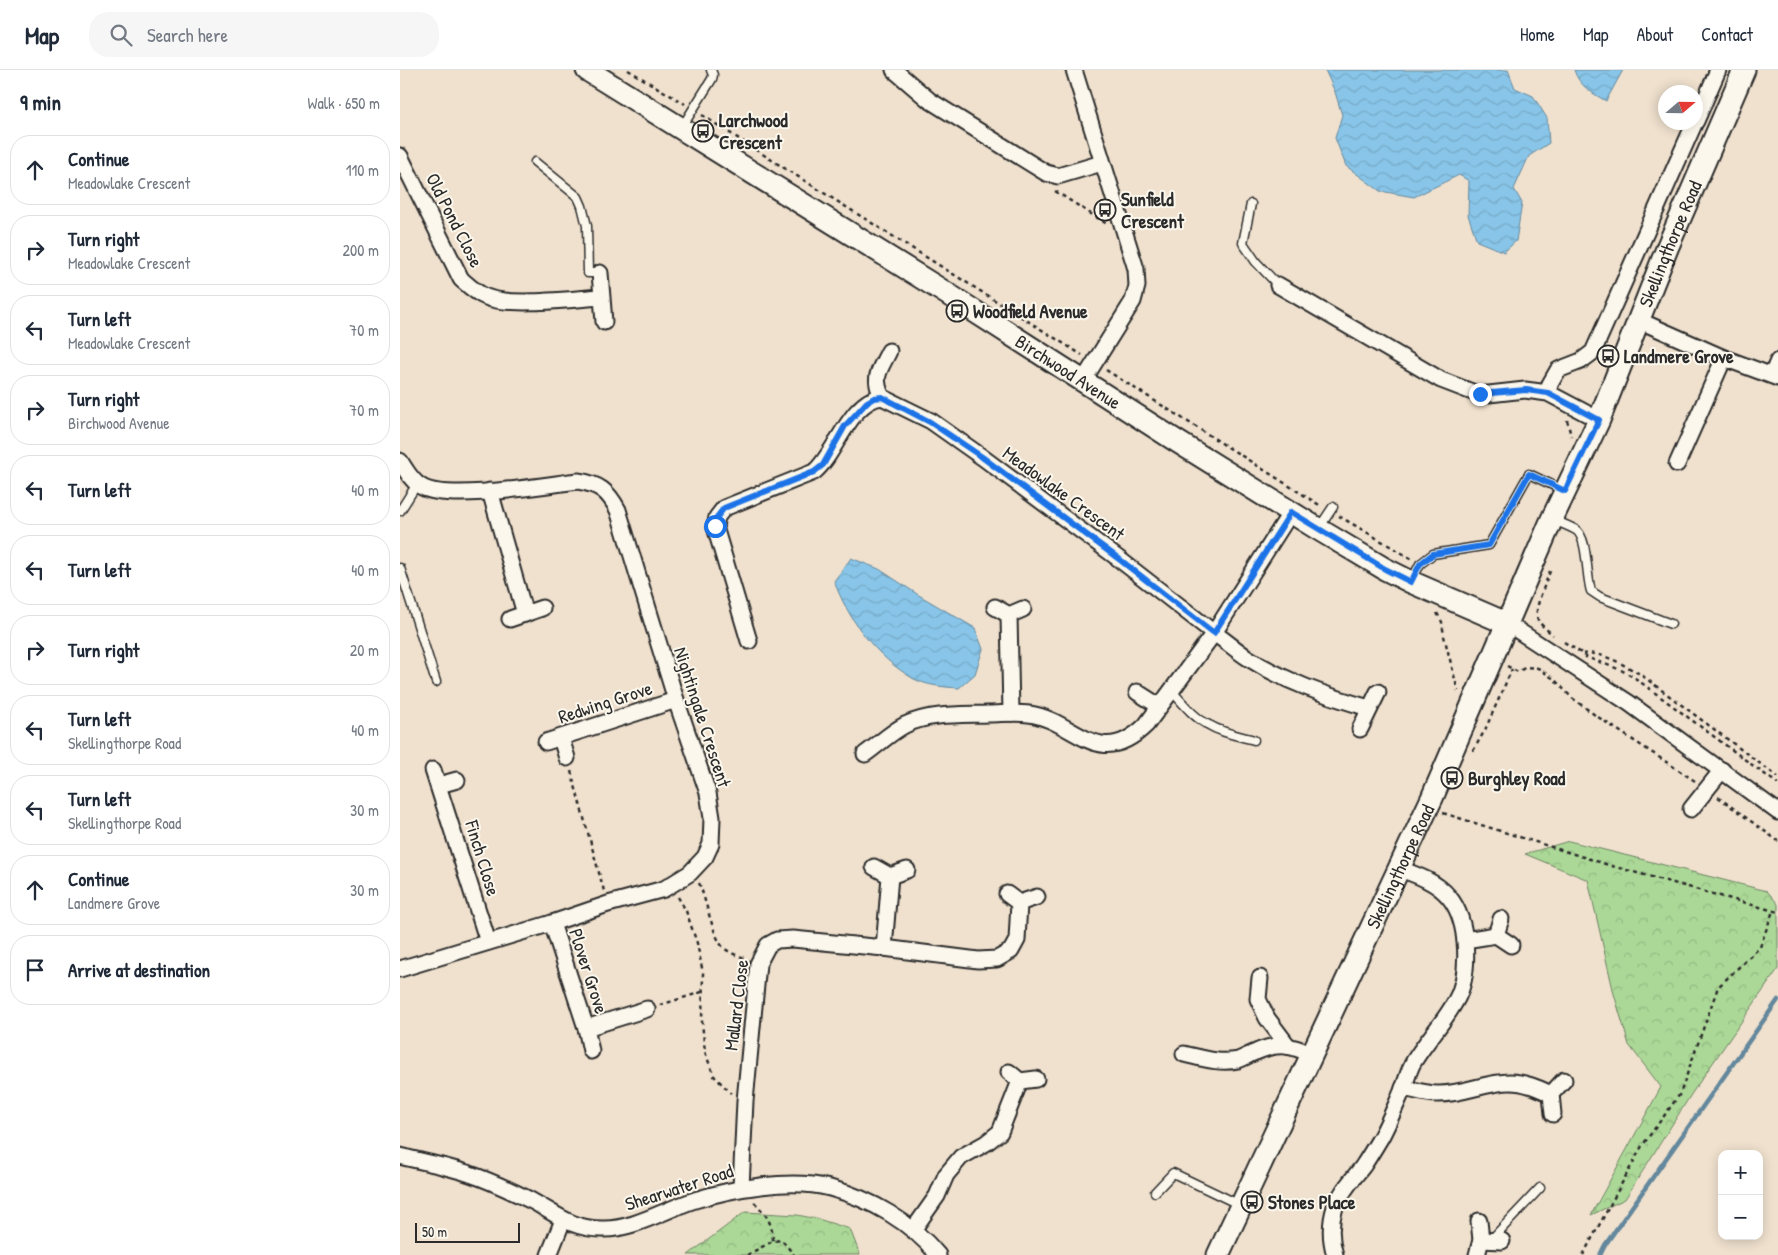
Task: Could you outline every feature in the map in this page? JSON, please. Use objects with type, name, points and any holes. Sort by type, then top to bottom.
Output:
[{"type":"main road","name":"Skellingthorpe Road","points":[[1218,1255],[1400,869],[1552,519],[1599,420],[1668,246],[1744,70]]},
{"type":"main road","name":"Birchwood Avenue","points":[[600,74],[681,129],[946,293],[1318,529],[1385,569],[1508,624]]},
{"type":"street","points":[[894,70],[930,100],[1046,173],[1058,176],[1102,163]]},
{"type":"street","points":[[1074,70],[1136,269],[1137,286],[1133,300],[1083,381]]},
{"type":"street","name":"Skellingthorpe Road","points":[[1703,104],[1718,70]]},
{"type":"street","name":"Skellingthorpe Road","points":[[1548,393],[1550,384],[1558,370],[1581,361],[1594,352],[1691,130]]},
{"type":"street","name":"Old Pond Close","points":[[400,156],[461,279],[474,291],[486,298],[505,301],[601,297]]},
{"type":"street","points":[[600,273],[604,322]]},
{"type":"street","points":[[1278,285],[1441,380],[1480,394],[1526,390],[1548,393],[1599,420]]},
{"type":"street","points":[[1638,320],[1724,358],[1776,372]]},
{"type":"street","points":[[749,641],[715,526],[717,517],[724,508],[814,472],[823,465],[845,426],[867,402],[874,398],[882,397],[876,384],[889,351]]},
{"type":"street","points":[[1677,464],[1724,358]]},
{"type":"street","name":"Meadowlake Crescent","points":[[882,397],[930,422],[982,457],[1248,658],[1292,681],[1328,696],[1369,708]]},
{"type":"street","points":[[400,461],[417,484]]},
{"type":"street","name":"Nightingale Crescent","points":[[400,969],[608,904],[664,889],[690,873],[705,857],[711,844],[712,818],[708,793],[676,700],[618,510],[611,496],[591,483],[578,481],[456,493],[436,492],[417,484]]},
{"type":"street","points":[[490,491],[525,614]]},
{"type":"street","points":[[865,754],[906,725],[937,716],[1030,714],[1046,719],[1081,738],[1110,744],[1124,741],[1137,734],[1146,725],[1214,633],[1291,512]]},
{"type":"street","points":[[995,607],[1016,612],[1011,713]]},
{"type":"street","points":[[510,619],[542,608]]},
{"type":"street","points":[[1508,624],[1629,703],[1778,812]]},
{"type":"street","points":[[1137,692],[1159,706]]},
{"type":"street","points":[[1360,728],[1378,692]]},
{"type":"street","name":"Redwing Grove","points":[[546,742],[676,700]]},
{"type":"street","points":[[561,738],[567,758]]},
{"type":"street","name":"Finch Close","points":[[434,770],[488,942]]},
{"type":"street","points":[[1691,809],[1722,770]]},
{"type":"street","points":[[440,785],[457,780]]},
{"type":"street","points":[[874,868],[890,876],[907,870]]},
{"type":"street","points":[[1335,1255],[1331,1241],[1331,1222],[1336,1206],[1346,1187],[1364,1164],[1381,1136],[1412,1063],[1456,1000],[1463,980],[1466,959],[1465,940],[1458,912],[1448,896],[1436,885],[1400,869]]},
{"type":"street","points":[[884,948],[890,876]]},
{"type":"street","name":"Mallard Close","points":[[746,1187],[745,1102],[758,964],[768,945],[777,940],[793,939],[978,960],[997,959],[1011,951],[1017,940],[1013,898],[1037,897]]},
{"type":"street","points":[[1496,935],[1501,919]]},
{"type":"street","name":"Plover Grove","points":[[552,923],[586,1028],[647,1009]]},
{"type":"street","points":[[1465,940],[1496,935],[1511,945]]},
{"type":"street","points":[[1260,978],[1258,999],[1267,1018],[1288,1046]]},
{"type":"street","points":[[586,1028],[591,1051]]},
{"type":"street","points":[[1184,1054],[1218,1062],[1239,1060],[1274,1045],[1301,1049],[1313,1055]]},
{"type":"street","points":[[913,1230],[937,1196],[946,1175],[961,1157],[986,1143],[1000,1132],[1015,1077],[1036,1079]]},
{"type":"street","points":[[1553,1114],[1551,1094],[1564,1080]]},
{"type":"street","points":[[1403,1088],[1437,1094],[1465,1092],[1487,1085],[1510,1082],[1531,1085],[1551,1094]]},
{"type":"street","name":"Shearwater Road","points":[[400,1156],[470,1174],[534,1202],[563,1220],[579,1226],[602,1229],[621,1227],[696,1200],[746,1187],[795,1184],[828,1188],[854,1196],[884,1210],[913,1230],[938,1255]]},
{"type":"street","points":[[549,1255],[563,1220]]},
{"type":"street","points":[[1477,1255],[1491,1240],[1479,1221]]},
{"type":"lane","points":[[681,129],[714,72]]},
{"type":"lane","points":[[535,162],[578,197],[585,214],[588,273],[600,273]]},
{"type":"lane","points":[[1251,204],[1243,244],[1256,262],[1278,285]]},
{"type":"lane","points":[[1411,582],[1420,564],[1433,554],[1489,545],[1529,474],[1565,491]]},
{"type":"lane","points":[[400,511],[417,484]]},
{"type":"lane","points":[[1318,529],[1334,507]]},
{"type":"lane","points":[[1552,519],[1577,530],[1583,538],[1587,580],[1591,591],[1600,597],[1671,624]]},
{"type":"lane","points":[[400,568],[436,682]]},
{"type":"lane","points":[[1171,690],[1192,712],[1208,725],[1254,740]]},
{"type":"lane","points":[[1156,1192],[1173,1173],[1242,1206]]},
{"type":"lane","points":[[1491,1240],[1540,1188]]},
{"type":"path","points":[[628,70],[693,109],[1086,358]]},
{"type":"path","points":[[1046,173],[1048,186],[1125,236]]},
{"type":"path","points":[[1103,368],[1324,507]]},
{"type":"path","points":[[1338,516],[1412,560]]},
{"type":"path","points":[[1547,582],[1540,599],[1537,617],[1542,625],[1553,635]]},
{"type":"path","points":[[1434,608],[1442,622],[1460,697]]},
{"type":"path","points":[[1561,640],[1586,657],[1621,670],[1635,678],[1778,784]]},
{"type":"path","points":[[1583,654],[1589,652],[1607,658],[1624,664],[1640,674],[1778,777]]},
{"type":"path","points":[[1512,669],[1518,672],[1526,667],[1538,668],[1554,679],[1572,698],[1594,715],[1706,789],[1778,841]]},
{"type":"path","points":[[567,758],[608,904]]},
{"type":"path","points":[[1427,808],[1612,866],[1778,912]]},
{"type":"path","points":[[690,873],[699,882],[705,896],[718,940],[732,954],[758,964]]},
{"type":"path","points":[[671,885],[686,911],[697,943],[704,973],[702,1022],[705,1052],[714,1076],[731,1093],[745,1102]]},
{"type":"path","points":[[1583,1255],[1642,1146],[1680,1094],[1718,988],[1760,946],[1773,911]]},
{"type":"path","points":[[647,1009],[702,992]]},
{"type":"path","points":[[746,1187],[773,1227],[773,1241]]},
{"type":"path","points":[[747,1255],[773,1241],[782,1240],[794,1255]]},
{"type":"green space","points":[[1569,841],[1767,891],[1778,904],[1778,969],[1692,1093],[1625,1199],[1591,1215],[1661,1087],[1629,1045],[1614,994],[1588,880],[1525,854]]},
{"type":"green space","points":[[745,1212],[797,1215],[850,1229],[860,1255],[688,1255]]},
{"type":"water","points":[[1325,70],[1508,70],[1515,88],[1533,96],[1547,118],[1549,143],[1529,156],[1514,189],[1522,203],[1516,241],[1504,252],[1477,241],[1468,215],[1469,181],[1459,175],[1414,197],[1380,191],[1346,166],[1335,138],[1342,115],[1335,92]]},
{"type":"water","points":[[1574,70],[1623,70],[1606,101],[1583,85]]},
{"type":"water","points":[[851,558],[879,569],[975,628],[983,649],[975,674],[959,688],[936,686],[914,679],[900,670],[876,649],[865,637],[847,610],[834,581]]},
{"type":"waterway","points":[[1600,1255],[1605,1245],[1778,1000]]},
{"type":"place","name":"Larchwood Crescent","points":[[703,131]]},
{"type":"place","name":"Sunfield Crescent","points":[[1105,210]]},
{"type":"place","name":"Woodfield Avenue","points":[[957,311]]},
{"type":"place","name":"Landmere Grove","points":[[1608,356]]},
{"type":"place","name":"Burghley Road","points":[[1452,778]]},
{"type":"place","name":"Stones Place","points":[[1252,1202]]},
{"type":"route","points":[[715,526],[717,517],[724,508],[814,472],[823,465],[845,426],[867,402],[874,398],[882,397],[930,422],[982,457],[1119,559],[1214,633],[1291,512],[1385,569],[1411,582],[1420,564],[1433,554],[1489,545],[1529,474],[1565,491],[1599,420],[1548,393],[1526,390],[1480,394]]}]
